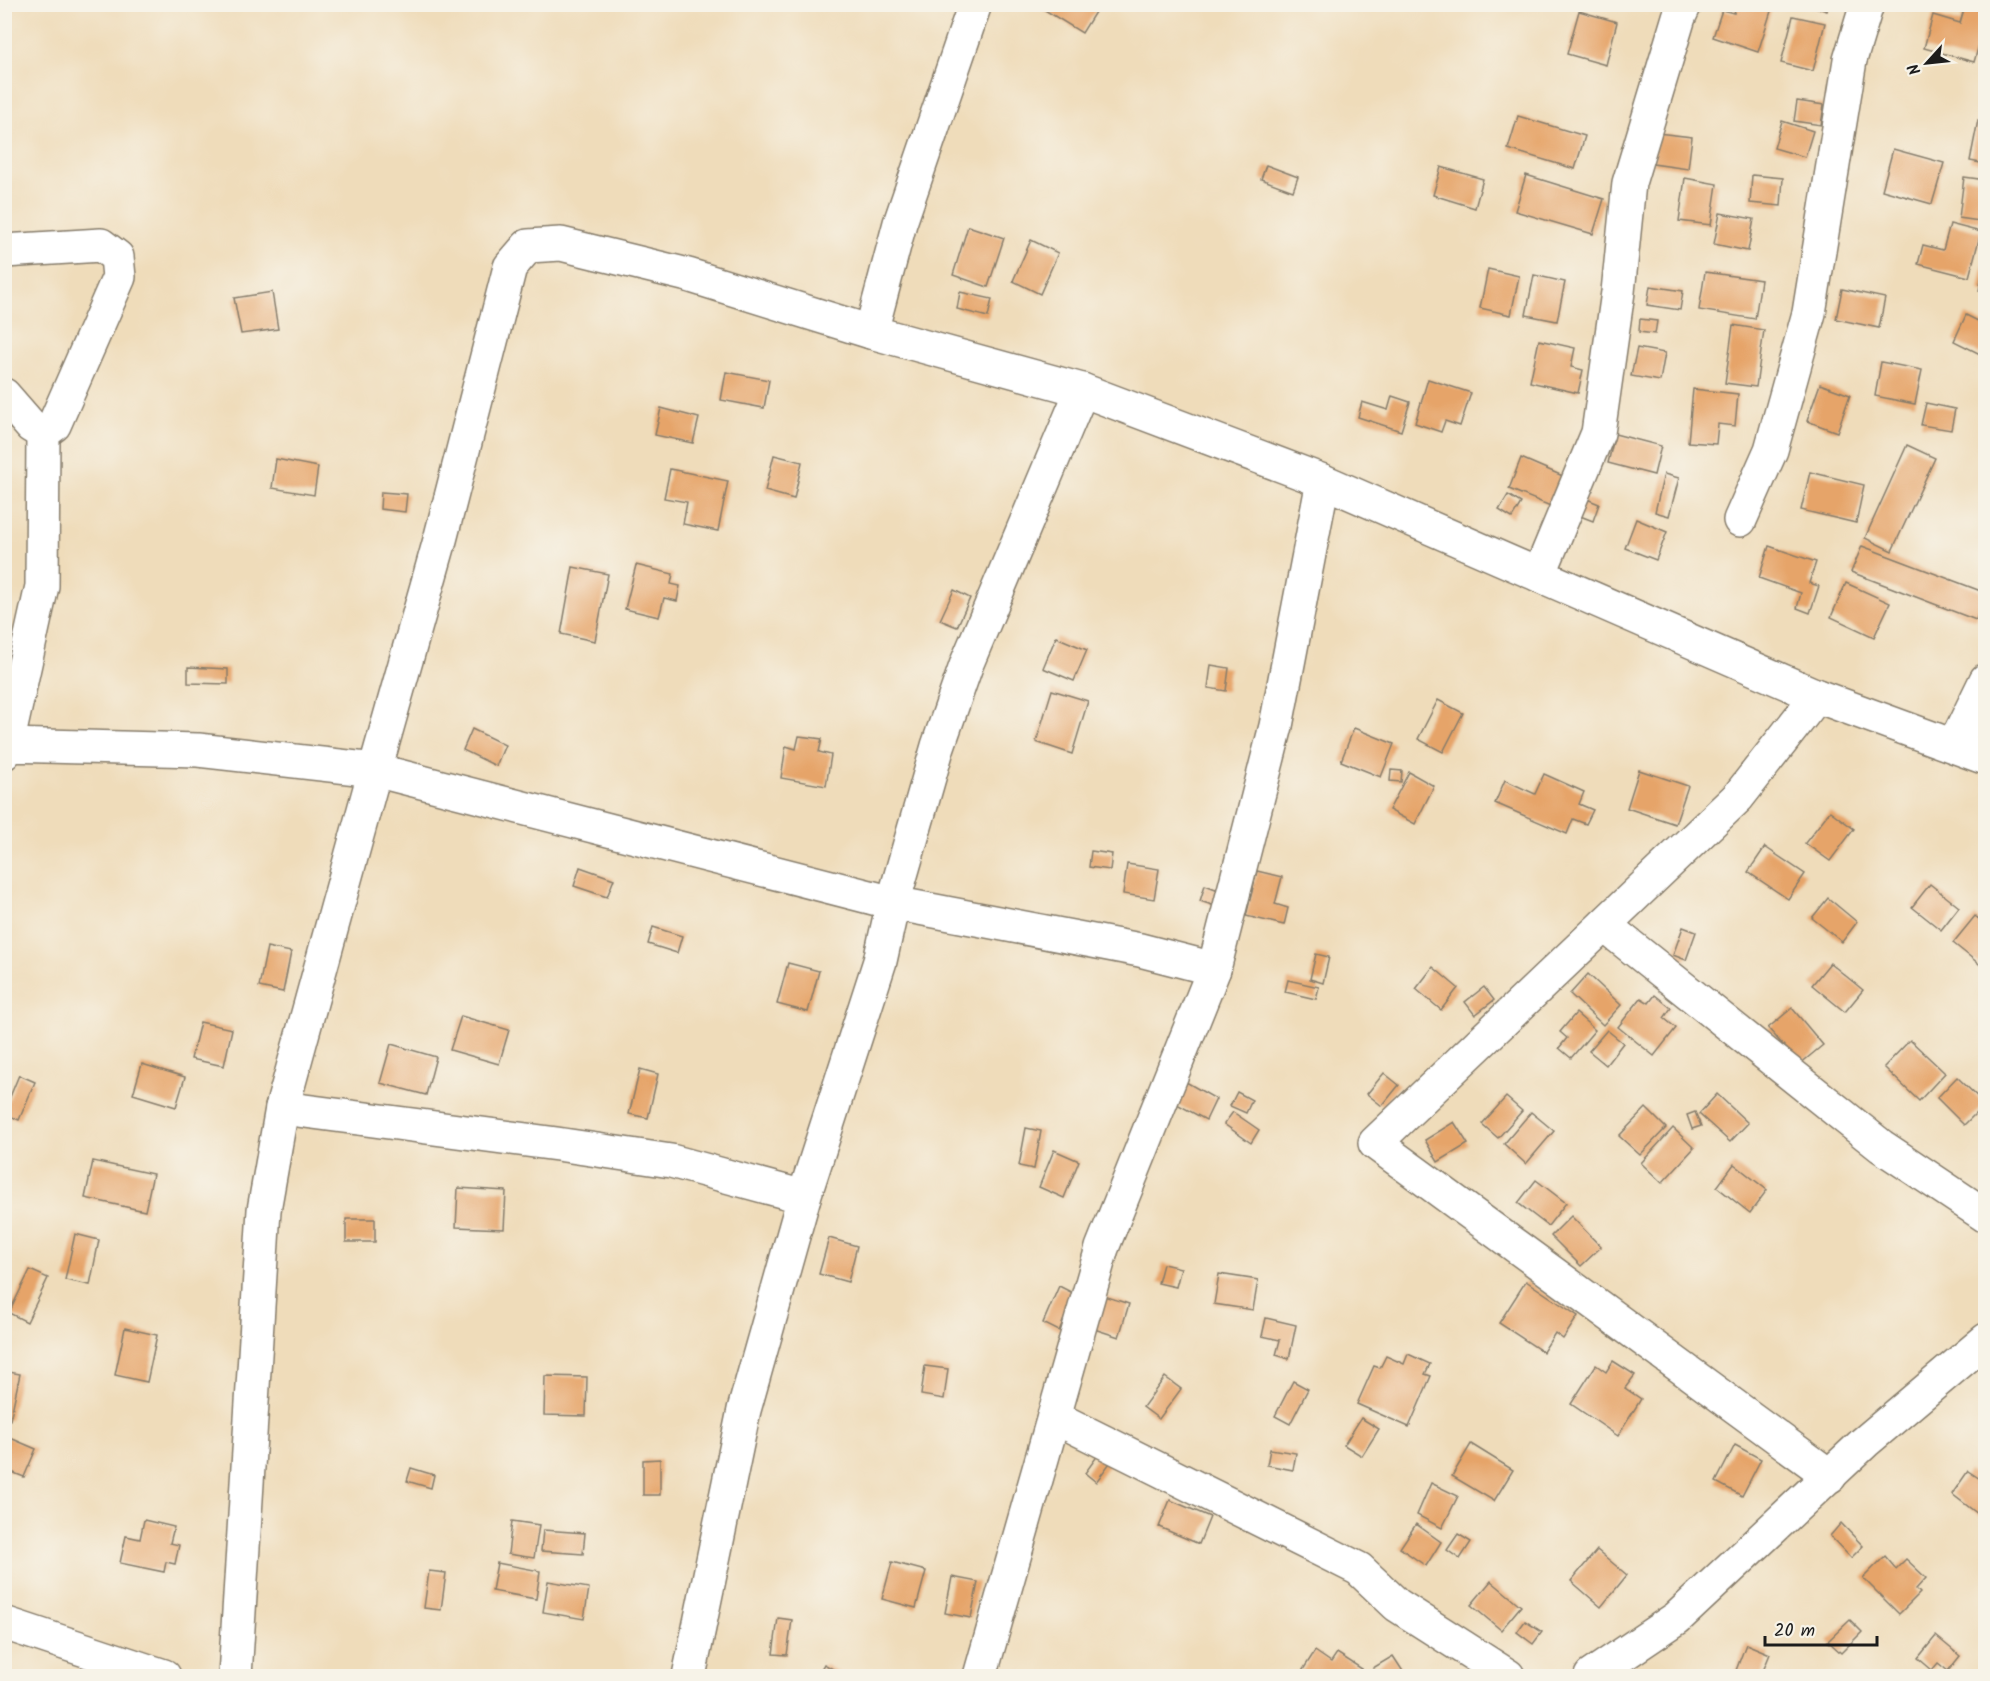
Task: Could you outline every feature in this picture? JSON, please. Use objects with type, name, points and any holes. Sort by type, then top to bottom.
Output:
[{"type":"street","points":[[871,332],[900,223],[975,4]]},
{"type":"street","points":[[1539,575],[1598,432],[1618,292],[1629,183],[1679,17],[1685,4]]},
{"type":"street","points":[[1740,520],[1771,450],[1809,312],[1850,60],[1867,4]]},
{"type":"street","points":[[235,1677],[264,1210],[282,1108],[440,540],[510,267],[528,246],[561,244],[688,275],[871,332],[1082,390],[1323,481],[1817,696],[1986,758]]},
{"type":"street","points":[[4,251],[101,245],[117,257],[119,277],[54,425],[43,434]]},
{"type":"street","points":[[689,1677],[744,1410],[804,1197],[880,961],[893,903],[938,746],[967,663],[1082,390]]},
{"type":"street","points":[[4,395],[31,426],[43,434]]},
{"type":"street","points":[[43,434],[42,586],[6,749],[198,750],[375,770],[893,903],[1140,950],[1214,969]]},
{"type":"street","points":[[980,1677],[1102,1248],[1214,969],[1276,726],[1323,481]]},
{"type":"street","points":[[1954,746],[1986,680]]},
{"type":"street","points":[[1817,696],[1738,798],[1376,1143],[1830,1476]]},
{"type":"street","points":[[1604,925],[1881,1146],[1986,1216]]},
{"type":"street","points":[[282,1108],[671,1161],[804,1197]]},
{"type":"street","points":[[1591,1677],[1677,1618],[1865,1442],[1986,1340]]},
{"type":"street","points":[[1054,1417],[1359,1569],[1397,1605],[1508,1677]]},
{"type":"street","points":[[4,1623],[164,1677]]},
{"type":"building","points":[[1035,4],[1100,4],[1082,33]]},
{"type":"building","points":[[1737,4],[1762,4],[1772,8],[1758,52],[1713,37],[1722,10],[1734,13]]},
{"type":"building","points":[[1806,4],[1829,4],[1827,11]]},
{"type":"building","points":[[1965,6],[1986,12],[1986,21],[1974,62],[1924,48],[1933,15],[1960,23]]},
{"type":"building","points":[[1579,11],[1617,22],[1606,65],[1567,54]]},
{"type":"building","points":[[1793,16],[1825,23],[1813,71],[1781,63]]},
{"type":"building","points":[[1797,101],[1824,105],[1821,125],[1794,121]]},
{"type":"building","points":[[1518,116],[1585,136],[1575,169],[1508,149]]},
{"type":"building","points":[[1978,120],[1986,122],[1986,164],[1970,161]]},
{"type":"building","points":[[1782,121],[1813,131],[1805,157],[1774,148]]},
{"type":"building","points":[[1657,133],[1692,137],[1688,169],[1653,164]]},
{"type":"building","points":[[1893,149],[1944,163],[1932,204],[1882,190]]},
{"type":"building","points":[[1266,165],[1298,177],[1293,191],[1261,179]]},
{"type":"building","points":[[1441,167],[1483,179],[1475,208],[1433,195]]},
{"type":"building","points":[[1526,175],[1604,199],[1593,234],[1515,211]]},
{"type":"building","points":[[1752,175],[1783,178],[1781,206],[1750,203]]},
{"type":"building","points":[[1964,177],[1986,180],[1986,222],[1959,218]]},
{"type":"building","points":[[1685,178],[1717,184],[1711,225],[1679,221]]},
{"type":"building","points":[[1720,213],[1754,219],[1748,251],[1714,244]]},
{"type":"building","points":[[1950,224],[1981,232],[1969,277],[1918,264],[1923,245],[1943,250]]},
{"type":"building","points":[[968,226],[1004,238],[988,287],[953,275]]},
{"type":"building","points":[[1031,240],[1058,253],[1040,294],[1013,281]]},
{"type":"building","points":[[1984,262],[1986,262],[1986,292],[1979,291]]},
{"type":"building","points":[[1488,269],[1519,276],[1511,315],[1480,308]]},
{"type":"building","points":[[1705,272],[1761,280],[1755,319],[1699,310]]},
{"type":"building","points":[[1534,275],[1565,282],[1557,321],[1526,315]]},
{"type":"building","points":[[1650,286],[1683,291],[1680,310],[1647,305]]},
{"type":"building","points":[[1842,289],[1885,298],[1879,328],[1836,319]]},
{"type":"building","points":[[272,292],[278,329],[241,334],[234,298]]},
{"type":"building","points":[[960,292],[992,299],[988,317],[957,309]]},
{"type":"building","points":[[1966,315],[1986,325],[1986,343],[1980,354],[1954,341]]},
{"type":"building","points":[[1640,319],[1657,321],[1655,334],[1639,332]]},
{"type":"building","points":[[1733,325],[1764,330],[1756,387],[1725,383]]},
{"type":"building","points":[[1539,340],[1575,348],[1571,367],[1583,370],[1578,393],[1530,382]]},
{"type":"building","points":[[1637,348],[1665,353],[1660,381],[1631,376]]},
{"type":"building","points":[[1881,362],[1922,370],[1915,404],[1875,396]]},
{"type":"building","points":[[726,372],[769,380],[764,408],[721,400]]},
{"type":"building","points":[[1428,379],[1471,393],[1460,426],[1445,421],[1441,432],[1415,423]]},
{"type":"building","points":[[1820,384],[1850,395],[1837,432],[1807,421]]},
{"type":"building","points":[[1693,389],[1738,394],[1735,426],[1718,424],[1716,444],[1688,442]]},
{"type":"building","points":[[1392,396],[1410,402],[1401,431],[1358,417],[1362,402],[1388,410]]},
{"type":"building","points":[[1926,403],[1955,409],[1951,430],[1921,425]]},
{"type":"building","points":[[661,408],[699,418],[693,443],[655,435]]},
{"type":"building","points":[[1615,434],[1661,446],[1654,475],[1608,463]]},
{"type":"building","points":[[1907,445],[1935,458],[1892,551],[1865,538]]},
{"type":"building","points":[[774,455],[802,462],[794,499],[765,491]]},
{"type":"building","points":[[1521,458],[1565,477],[1553,507],[1509,489]]},
{"type":"building","points":[[276,459],[318,467],[314,495],[272,488]]},
{"type":"building","points":[[670,469],[728,481],[718,531],[683,524],[687,502],[664,498]]},
{"type":"building","points":[[1810,472],[1864,485],[1856,523],[1801,510]]},
{"type":"building","points":[[1664,474],[1679,478],[1669,516],[1655,512]]},
{"type":"building","points":[[381,492],[407,494],[405,512],[380,509]]},
{"type":"building","points":[[1508,495],[1521,503],[1512,518],[1499,510]]},
{"type":"building","points":[[1582,497],[1599,504],[1593,521],[1575,514]]},
{"type":"building","points":[[1636,519],[1667,532],[1656,560],[1625,548]]},
{"type":"building","points":[[1769,546],[1816,562],[1809,583],[1819,586],[1810,613],[1797,608],[1801,593],[1759,578]]},
{"type":"building","points":[[1862,546],[1986,593],[1976,620],[1851,572]]},
{"type":"building","points":[[636,565],[673,574],[671,584],[680,586],[677,601],[664,598],[659,617],[625,609]]},
{"type":"building","points":[[573,567],[608,574],[595,641],[561,634]]},
{"type":"building","points":[[1846,583],[1890,603],[1874,637],[1831,617]]},
{"type":"building","points":[[954,590],[970,598],[957,627],[940,620]]},
{"type":"building","points":[[1056,637],[1087,650],[1074,681],[1043,668]]},
{"type":"building","points":[[1211,665],[1229,668],[1226,691],[1208,688]]},
{"type":"building","points":[[188,667],[228,669],[228,684],[188,683]]},
{"type":"building","points":[[1052,690],[1088,701],[1072,754],[1036,742]]},
{"type":"building","points":[[1438,700],[1463,713],[1443,752],[1418,739]]},
{"type":"building","points":[[1354,728],[1394,744],[1381,777],[1341,761]]},
{"type":"building","points":[[472,729],[505,745],[496,766],[463,750]]},
{"type":"building","points":[[799,736],[822,739],[819,752],[831,755],[826,786],[781,778],[786,746],[796,749]]},
{"type":"building","points":[[1391,770],[1402,771],[1401,782],[1390,781]]},
{"type":"building","points":[[1639,770],[1688,786],[1675,824],[1627,808]]},
{"type":"building","points":[[1409,772],[1434,786],[1415,824],[1389,810]]},
{"type":"building","points":[[1544,774],[1584,792],[1579,804],[1593,810],[1586,824],[1573,819],[1567,834],[1495,803],[1505,780],[1535,794]]},
{"type":"building","points":[[1830,811],[1854,829],[1830,861],[1805,843]]},
{"type":"building","points":[[1765,847],[1805,874],[1788,899],[1748,872]]},
{"type":"building","points":[[1091,851],[1112,854],[1110,870],[1089,867]]},
{"type":"building","points":[[1127,864],[1159,869],[1154,899],[1123,894]]},
{"type":"building","points":[[580,867],[614,879],[607,897],[574,886]]},
{"type":"building","points":[[1257,871],[1282,877],[1275,904],[1288,908],[1284,925],[1246,916]]},
{"type":"building","points":[[1930,884],[1959,907],[1941,930],[1912,907]]},
{"type":"building","points":[[1205,885],[1221,891],[1215,906],[1200,901]]},
{"type":"building","points":[[1828,898],[1857,922],[1842,942],[1812,918]]},
{"type":"building","points":[[1975,916],[1986,925],[1986,964],[1983,967],[1953,943]]},
{"type":"building","points":[[653,927],[682,936],[677,953],[648,944]]},
{"type":"building","points":[[1683,927],[1696,932],[1686,960],[1673,955]]},
{"type":"building","points":[[267,947],[291,952],[283,992],[259,987]]},
{"type":"building","points":[[1316,954],[1329,957],[1323,983],[1310,979]]},
{"type":"building","points":[[788,963],[819,971],[808,1012],[777,1004]]},
{"type":"building","points":[[1830,963],[1863,990],[1845,1012],[1812,985]]},
{"type":"building","points":[[1433,967],[1458,988],[1441,1010],[1416,989]]},
{"type":"building","points":[[1588,974],[1621,1005],[1603,1025],[1570,994]]},
{"type":"building","points":[[1288,980],[1319,987],[1316,999],[1285,992]]},
{"type":"building","points":[[1484,987],[1494,1000],[1475,1015],[1465,1002]]},
{"type":"building","points":[[1655,995],[1671,1008],[1664,1018],[1676,1028],[1654,1056],[1618,1027],[1641,998],[1649,1003]]},
{"type":"building","points":[[1792,1008],[1823,1045],[1800,1064],[1768,1028]]},
{"type":"building","points":[[1576,1013],[1595,1030],[1571,1058],[1559,1048],[1567,1038],[1560,1032]]},
{"type":"building","points":[[461,1016],[509,1030],[499,1064],[450,1050]]},
{"type":"building","points":[[200,1022],[232,1029],[224,1066],[191,1059]]},
{"type":"building","points":[[1607,1030],[1623,1043],[1606,1065],[1589,1051]]},
{"type":"building","points":[[1910,1040],[1945,1073],[1919,1101],[1884,1067]]},
{"type":"building","points":[[391,1044],[436,1057],[426,1095],[380,1083]]},
{"type":"building","points":[[142,1064],[185,1077],[176,1107],[133,1094]]},
{"type":"building","points":[[640,1069],[658,1074],[648,1118],[629,1114]]},
{"type":"building","points":[[1384,1073],[1399,1085],[1382,1106],[1367,1094]]},
{"type":"building","points":[[19,1075],[35,1082],[19,1120],[5,1114],[5,1109]]},
{"type":"building","points":[[1957,1077],[1985,1104],[1964,1125],[1937,1098]]},
{"type":"building","points":[[1186,1082],[1216,1099],[1206,1120],[1175,1103]]},
{"type":"building","points":[[1237,1092],[1252,1100],[1246,1113],[1230,1106]]},
{"type":"building","points":[[1717,1094],[1748,1123],[1730,1142],[1699,1114]]},
{"type":"building","points":[[1506,1097],[1522,1111],[1498,1138],[1482,1124]]},
{"type":"building","points":[[1646,1108],[1666,1128],[1640,1155],[1619,1136]]},
{"type":"building","points":[[1233,1112],[1259,1130],[1251,1143],[1224,1124]]},
{"type":"building","points":[[1531,1112],[1554,1131],[1526,1164],[1504,1144]]},
{"type":"building","points":[[1695,1112],[1701,1126],[1692,1129],[1687,1115]]},
{"type":"building","points":[[1454,1122],[1468,1144],[1438,1162],[1425,1140]]},
{"type":"building","points":[[1026,1128],[1041,1131],[1034,1169],[1019,1166]]},
{"type":"building","points":[[1673,1128],[1694,1148],[1662,1183],[1641,1163]]},
{"type":"building","points":[[1054,1150],[1079,1161],[1064,1198],[1039,1187]]},
{"type":"building","points":[[93,1161],[153,1174],[145,1211],[85,1198]]},
{"type":"building","points":[[1734,1164],[1767,1190],[1750,1213],[1717,1187]]},
{"type":"building","points":[[1536,1180],[1566,1203],[1548,1226],[1518,1203]]},
{"type":"building","points":[[458,1188],[506,1191],[504,1229],[456,1227]]},
{"type":"building","points":[[1571,1216],[1601,1247],[1581,1266],[1551,1236]]},
{"type":"building","points":[[346,1219],[375,1219],[375,1242],[346,1242]]},
{"type":"building","points":[[75,1234],[99,1240],[90,1285],[65,1280]]},
{"type":"building","points":[[829,1238],[857,1246],[848,1282],[819,1274]]},
{"type":"building","points":[[1163,1264],[1181,1268],[1176,1287],[1158,1283]]},
{"type":"building","points":[[30,1270],[48,1278],[27,1322],[9,1313]]},
{"type":"building","points":[[1219,1274],[1258,1280],[1253,1310],[1214,1304]]},
{"type":"building","points":[[1526,1281],[1578,1316],[1563,1339],[1555,1333],[1543,1352],[1499,1323]]},
{"type":"building","points":[[1059,1286],[1075,1294],[1059,1331],[1043,1323]]},
{"type":"building","points":[[1101,1295],[1129,1304],[1119,1337],[1091,1328]]},
{"type":"building","points":[[1266,1318],[1296,1325],[1289,1359],[1276,1355],[1280,1340],[1262,1336]]},
{"type":"building","points":[[125,1328],[157,1335],[147,1382],[115,1375]]},
{"type":"building","points":[[1408,1354],[1430,1364],[1425,1374],[1431,1376],[1409,1427],[1357,1404],[1374,1366],[1380,1368],[1386,1356],[1404,1364]]},
{"type":"building","points":[[1613,1361],[1635,1375],[1625,1388],[1641,1399],[1618,1436],[1571,1404],[1596,1365],[1606,1372]]},
{"type":"building","points":[[925,1366],[948,1369],[944,1399],[921,1395]]},
{"type":"building","points":[[4,1371],[20,1374],[10,1420],[4,1419]]},
{"type":"building","points":[[545,1376],[587,1377],[586,1416],[544,1415]]},
{"type":"building","points":[[1165,1377],[1181,1389],[1159,1419],[1143,1407]]},
{"type":"building","points":[[1293,1381],[1308,1389],[1290,1424],[1275,1416]]},
{"type":"building","points":[[1361,1418],[1379,1429],[1362,1456],[1344,1445]]},
{"type":"building","points":[[8,1437],[36,1449],[24,1477],[4,1469],[4,1445]]},
{"type":"building","points":[[1471,1444],[1513,1470],[1494,1501],[1452,1476]]},
{"type":"building","points":[[1735,1445],[1761,1459],[1742,1496],[1716,1482]]},
{"type":"building","points":[[1103,1448],[1115,1456],[1096,1482],[1085,1473]]},
{"type":"building","points":[[1270,1449],[1296,1453],[1293,1470],[1267,1465]]},
{"type":"building","points":[[660,1459],[660,1495],[643,1495],[643,1460]]},
{"type":"building","points":[[411,1468],[434,1475],[431,1488],[407,1481]]},
{"type":"building","points":[[1968,1471],[1986,1483],[1986,1513],[1982,1517],[1952,1494]]},
{"type":"building","points":[[1431,1483],[1458,1496],[1442,1528],[1417,1515]]},
{"type":"building","points":[[1170,1500],[1210,1517],[1199,1544],[1159,1527]]},
{"type":"building","points":[[144,1520],[174,1527],[170,1543],[179,1545],[175,1564],[166,1562],[164,1572],[120,1563],[126,1536],[140,1539]]},
{"type":"building","points":[[512,1521],[539,1525],[534,1558],[508,1554]]},
{"type":"building","points":[[1841,1523],[1863,1546],[1851,1558],[1830,1536]]},
{"type":"building","points":[[1416,1524],[1441,1542],[1426,1566],[1400,1548]]},
{"type":"building","points":[[543,1530],[585,1533],[583,1554],[541,1551]]},
{"type":"building","points":[[1458,1534],[1471,1542],[1460,1559],[1447,1550]]},
{"type":"building","points":[[1597,1550],[1627,1575],[1601,1607],[1571,1581]]},
{"type":"building","points":[[1885,1556],[1896,1569],[1906,1559],[1926,1578],[1916,1589],[1920,1593],[1899,1614],[1863,1578]]},
{"type":"building","points":[[892,1562],[926,1571],[916,1608],[882,1599]]},
{"type":"building","points":[[497,1563],[540,1571],[536,1599],[492,1591]]},
{"type":"building","points":[[429,1571],[446,1573],[441,1610],[424,1608]]},
{"type":"building","points":[[952,1577],[978,1582],[971,1618],[945,1613]]},
{"type":"building","points":[[548,1581],[589,1588],[584,1619],[543,1612]]},
{"type":"building","points":[[1491,1581],[1521,1606],[1501,1630],[1471,1605]]},
{"type":"building","points":[[778,1618],[792,1620],[787,1655],[773,1654]]},
{"type":"building","points":[[1850,1620],[1862,1632],[1841,1653],[1828,1641]]},
{"type":"building","points":[[1525,1621],[1542,1632],[1533,1644],[1517,1632]]},
{"type":"building","points":[[1936,1636],[1960,1656],[1948,1671],[1938,1663],[1932,1670],[1918,1658]]},
{"type":"building","points":[[1746,1644],[1770,1654],[1761,1676],[1743,1676],[1735,1673]]},
{"type":"building","points":[[1315,1651],[1331,1662],[1337,1653],[1362,1669],[1357,1676],[1299,1676]]},
{"type":"building","points":[[1393,1656],[1406,1676],[1379,1676],[1373,1668]]},
{"type":"building","points":[[824,1664],[845,1676],[817,1676]]}]
